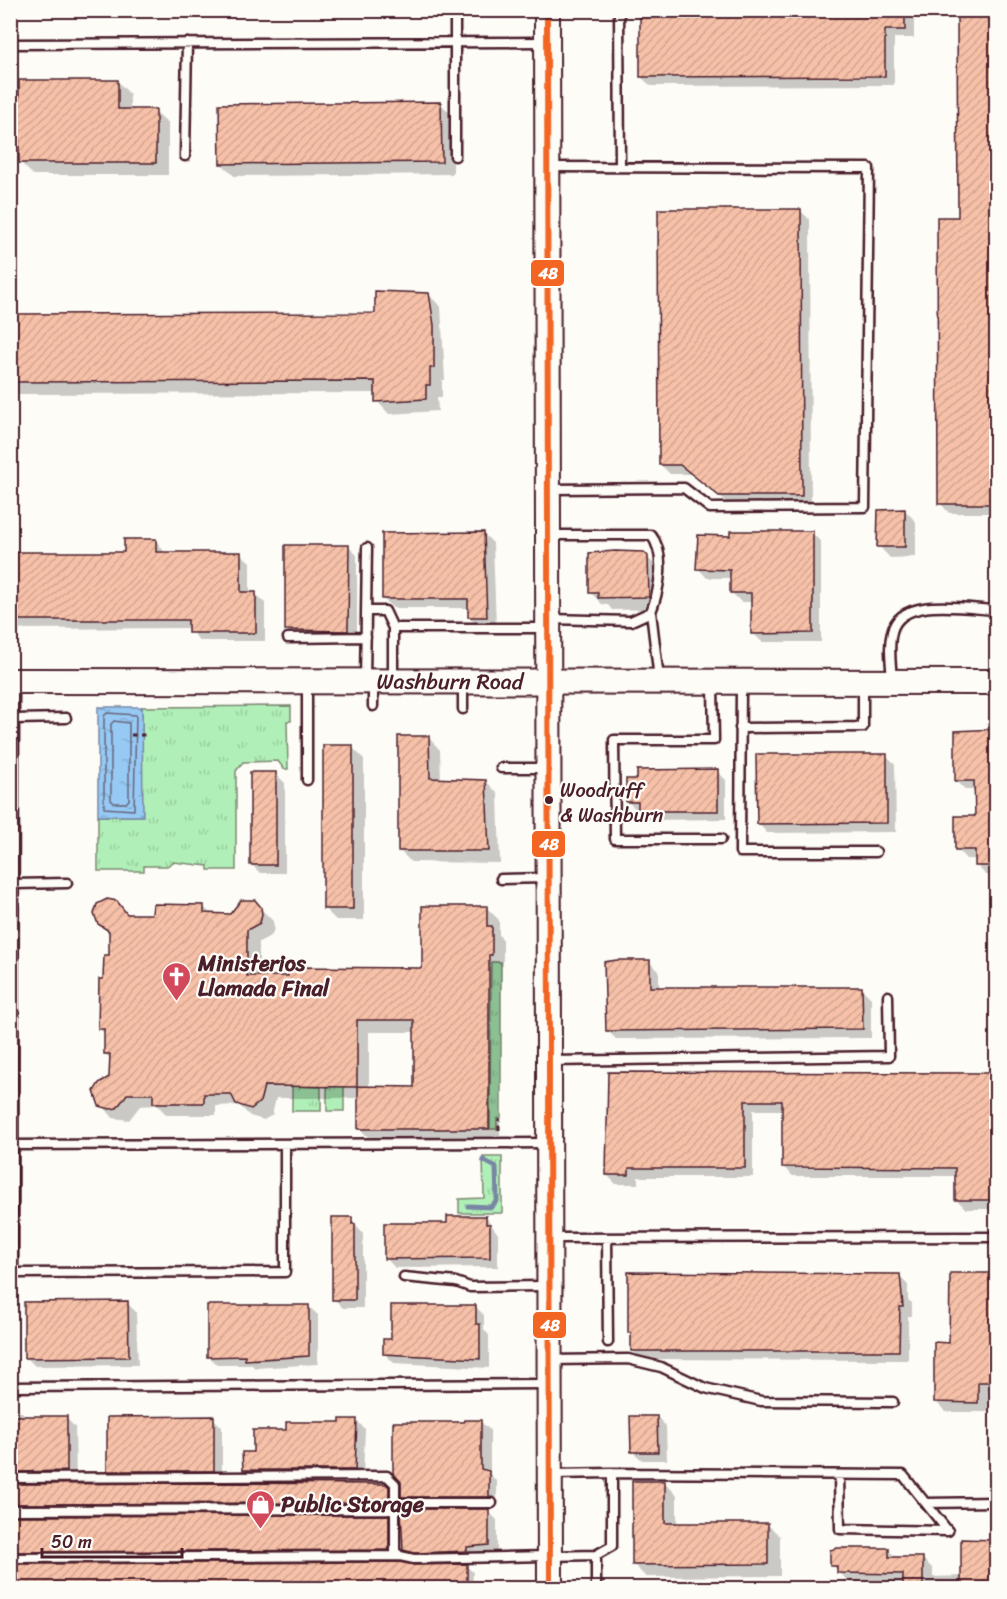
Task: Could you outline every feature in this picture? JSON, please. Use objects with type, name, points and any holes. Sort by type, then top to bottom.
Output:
[{"type":"main road","points":[[547,10],[550,1588]]},
{"type":"main road","name":"Washburn Road","points":[[12,681],[464,679],[659,682],[996,682]]},
{"type":"lane","points":[[455,10],[455,156]]},
{"type":"lane","points":[[619,10],[620,168]]},
{"type":"lane","points":[[10,44],[547,42]]},
{"type":"lane","points":[[185,156],[187,43]]},
{"type":"lane","points":[[547,168],[870,168],[865,507],[710,508],[684,488],[548,489]]},
{"type":"lane","points":[[549,535],[651,535],[658,544],[658,594],[651,612],[659,682]]},
{"type":"lane","points":[[367,548],[366,638],[377,680]]},
{"type":"lane","points":[[892,682],[892,632],[899,616],[916,608],[996,610]]},
{"type":"lane","points":[[366,611],[385,611],[393,628],[377,680],[373,706]]},
{"type":"lane","points":[[393,628],[631,621],[651,612]]},
{"type":"lane","points":[[288,638],[366,638]]},
{"type":"lane","points":[[464,679],[464,709]]},
{"type":"lane","points":[[306,680],[307,780]]},
{"type":"lane","points":[[12,681],[14,719],[13,1273],[285,1272],[285,1144]]},
{"type":"lane","points":[[713,682],[714,740],[614,740],[615,839],[721,839]]},
{"type":"lane","points":[[741,682],[740,852],[876,852]]},
{"type":"lane","points":[[740,728],[862,727],[862,682]]},
{"type":"lane","points":[[14,719],[66,718]]},
{"type":"lane","points":[[501,768],[549,768]]},
{"type":"lane","points":[[501,879],[549,878]]},
{"type":"lane","points":[[14,884],[67,883]]},
{"type":"lane","points":[[550,1061],[889,1056],[888,996]]},
{"type":"lane","points":[[13,1145],[549,1143]]},
{"type":"lane","points":[[550,1238],[996,1237]]},
{"type":"lane","points":[[607,1238],[608,1342]]},
{"type":"lane","points":[[405,1277],[456,1282],[470,1287],[550,1286]]},
{"type":"lane","points":[[550,1360],[628,1359],[661,1366],[705,1388],[761,1401],[893,1402]]},
{"type":"lane","points":[[10,1387],[550,1384]]},
{"type":"lane","points":[[10,1558],[400,1556],[414,1559],[596,1555],[612,1546],[612,1473]]},
{"type":"lane","points":[[550,1474],[612,1473],[839,1474],[903,1475],[948,1531],[840,1529],[839,1474]]},
{"type":"lane","points":[[10,1478],[387,1476],[395,1484],[395,1551],[400,1556]]},
{"type":"lane","points":[[926,1503],[996,1502]]},
{"type":"lane","points":[[10,1510],[492,1503]]},
{"type":"lane","points":[[596,1555],[596,1588]]},
{"type":"path","points":[[131,735],[146,735]]},
{"type":"path","points":[[489,1131],[499,1131],[499,1120],[501,1120]]},
{"type":"green space","points":[[291,706],[291,721],[287,721],[288,769],[284,769],[278,761],[243,762],[236,771],[236,870],[208,870],[208,866],[173,862],[167,866],[144,866],[144,871],[98,871],[98,816],[142,816],[142,707]]},
{"type":"green space","points":[[491,962],[501,962],[501,1118],[497,1119],[497,1129],[490,1129]]},
{"type":"green space","points":[[344,1084],[344,1111],[327,1111],[327,1087]]},
{"type":"green space","points":[[292,1086],[321,1087],[321,1111],[292,1111]]},
{"type":"green space","points":[[483,1157],[502,1157],[502,1213],[459,1213],[459,1199],[484,1198]]},
{"type":"water","points":[[98,707],[142,707],[143,816],[98,816]]},
{"type":"building","points":[[640,10],[905,10],[905,30],[885,30],[885,76],[640,77]]},
{"type":"building","points":[[957,13],[996,13],[996,504],[938,504],[937,217],[958,217]]},
{"type":"building","points":[[19,80],[118,80],[118,109],[156,109],[156,163],[19,163]]},
{"type":"building","points":[[441,102],[442,162],[220,164],[219,104]]},
{"type":"building","points":[[658,209],[801,209],[802,496],[719,496],[680,465],[659,465]]},
{"type":"building","points":[[375,291],[429,293],[434,325],[434,368],[430,368],[430,385],[426,385],[426,399],[375,402],[375,381],[10,382],[10,314],[375,313]]},
{"type":"building","points":[[905,509],[905,547],[877,547],[878,510]]},
{"type":"building","points":[[730,531],[813,531],[813,633],[751,634],[751,593],[730,593],[730,570],[696,569],[698,535],[730,536]]},
{"type":"building","points":[[484,532],[487,617],[468,617],[468,599],[382,599],[382,533]]},
{"type":"building","points":[[124,539],[156,539],[156,552],[241,552],[241,592],[256,592],[256,633],[188,633],[188,620],[10,620],[10,552],[124,552]]},
{"type":"building","points":[[285,545],[349,545],[348,631],[285,630]]},
{"type":"building","points":[[644,552],[648,556],[649,597],[598,598],[598,593],[589,593],[589,553]]},
{"type":"building","points":[[996,729],[996,866],[975,866],[975,850],[955,850],[955,816],[975,816],[974,781],[955,781],[955,731]]},
{"type":"building","points":[[398,736],[429,736],[430,778],[486,780],[489,851],[398,851]]},
{"type":"building","points":[[323,745],[353,745],[353,909],[323,909]]},
{"type":"building","points":[[756,754],[887,754],[887,823],[757,824]]},
{"type":"building","points":[[718,769],[718,811],[638,811],[638,802],[626,802],[626,779],[637,779],[637,770]]},
{"type":"building","points":[[250,772],[276,772],[276,865],[250,865]]},
{"type":"building","points":[[107,899],[117,901],[127,914],[152,914],[153,904],[204,905],[204,913],[230,914],[241,900],[255,900],[261,907],[262,915],[260,923],[247,930],[247,976],[288,976],[288,967],[422,968],[422,906],[487,906],[487,926],[492,926],[492,955],[489,955],[489,1129],[358,1129],[358,1086],[414,1087],[414,1020],[357,1020],[357,1087],[264,1086],[260,1102],[251,1109],[236,1104],[231,1094],[204,1094],[204,1103],[153,1103],[153,1094],[127,1094],[117,1108],[99,1106],[94,1091],[99,1083],[109,1077],[110,1054],[104,1054],[104,1029],[98,1029],[99,979],[103,979],[104,955],[109,955],[109,931],[98,924],[94,914],[97,904]]},
{"type":"building","points":[[650,960],[650,987],[862,987],[863,1029],[606,1031],[604,962]]},
{"type":"building","points":[[608,1072],[996,1073],[996,1200],[955,1200],[955,1168],[782,1167],[782,1101],[745,1101],[745,1168],[629,1168],[629,1175],[606,1175]]},
{"type":"building","points":[[447,1216],[486,1216],[486,1224],[490,1224],[490,1258],[384,1259],[384,1223],[447,1223]]},
{"type":"building","points":[[332,1217],[352,1217],[352,1224],[355,1224],[355,1300],[332,1300]]},
{"type":"building","points":[[628,1272],[900,1274],[903,1307],[900,1307],[899,1351],[631,1351],[631,1333],[628,1333]]},
{"type":"building","points":[[950,1273],[996,1273],[996,1382],[978,1382],[978,1403],[934,1402],[934,1342],[949,1343]]},
{"type":"building","points":[[128,1301],[129,1357],[24,1358],[24,1302]]},
{"type":"building","points":[[207,1305],[309,1305],[309,1356],[245,1360],[245,1356],[207,1357]]},
{"type":"building","points":[[391,1305],[476,1305],[476,1324],[480,1324],[480,1359],[383,1354],[383,1339],[391,1339]]},
{"type":"building","points":[[13,1416],[67,1416],[67,1471],[13,1472]]},
{"type":"building","points":[[214,1416],[214,1471],[107,1471],[107,1417]]},
{"type":"building","points":[[630,1416],[657,1416],[658,1452],[631,1452]]},
{"type":"building","points":[[340,1419],[357,1419],[355,1470],[243,1470],[242,1452],[253,1452],[253,1430],[286,1430],[286,1422],[340,1422]]},
{"type":"building","points":[[464,1420],[481,1420],[481,1469],[489,1471],[489,1497],[401,1497],[401,1482],[393,1473],[393,1422],[464,1422]]},
{"type":"building","points":[[632,1481],[665,1481],[665,1523],[768,1523],[768,1564],[632,1565]]},
{"type":"building","points":[[13,1484],[386,1484],[389,1487],[389,1503],[10,1504]]},
{"type":"building","points":[[401,1509],[489,1509],[489,1545],[467,1547],[467,1551],[415,1553],[403,1550]]},
{"type":"building","points":[[389,1515],[389,1550],[10,1552],[10,1516]]},
{"type":"building","points":[[961,1539],[996,1540],[996,1588],[961,1588]]},
{"type":"building","points":[[889,1548],[889,1557],[923,1557],[923,1588],[903,1588],[903,1574],[837,1573],[837,1566],[830,1566],[830,1550]]},
{"type":"building","points":[[399,1562],[414,1565],[467,1564],[467,1588],[10,1588],[10,1564]]},
{"type":"waterway","points":[[468,1206],[491,1207],[497,1200],[496,1167],[483,1160]]},
{"type":"transit line","name":"48","points":[[547,10],[550,1588]]},
{"type":"place","name":"Woodruff & Washburn","points":[[549,800]]},
{"type":"place","name":"Ministerios Llamada Final","points":[[177,1002]]},
{"type":"place","name":"Public Storage","points":[[260,1530]]}]
